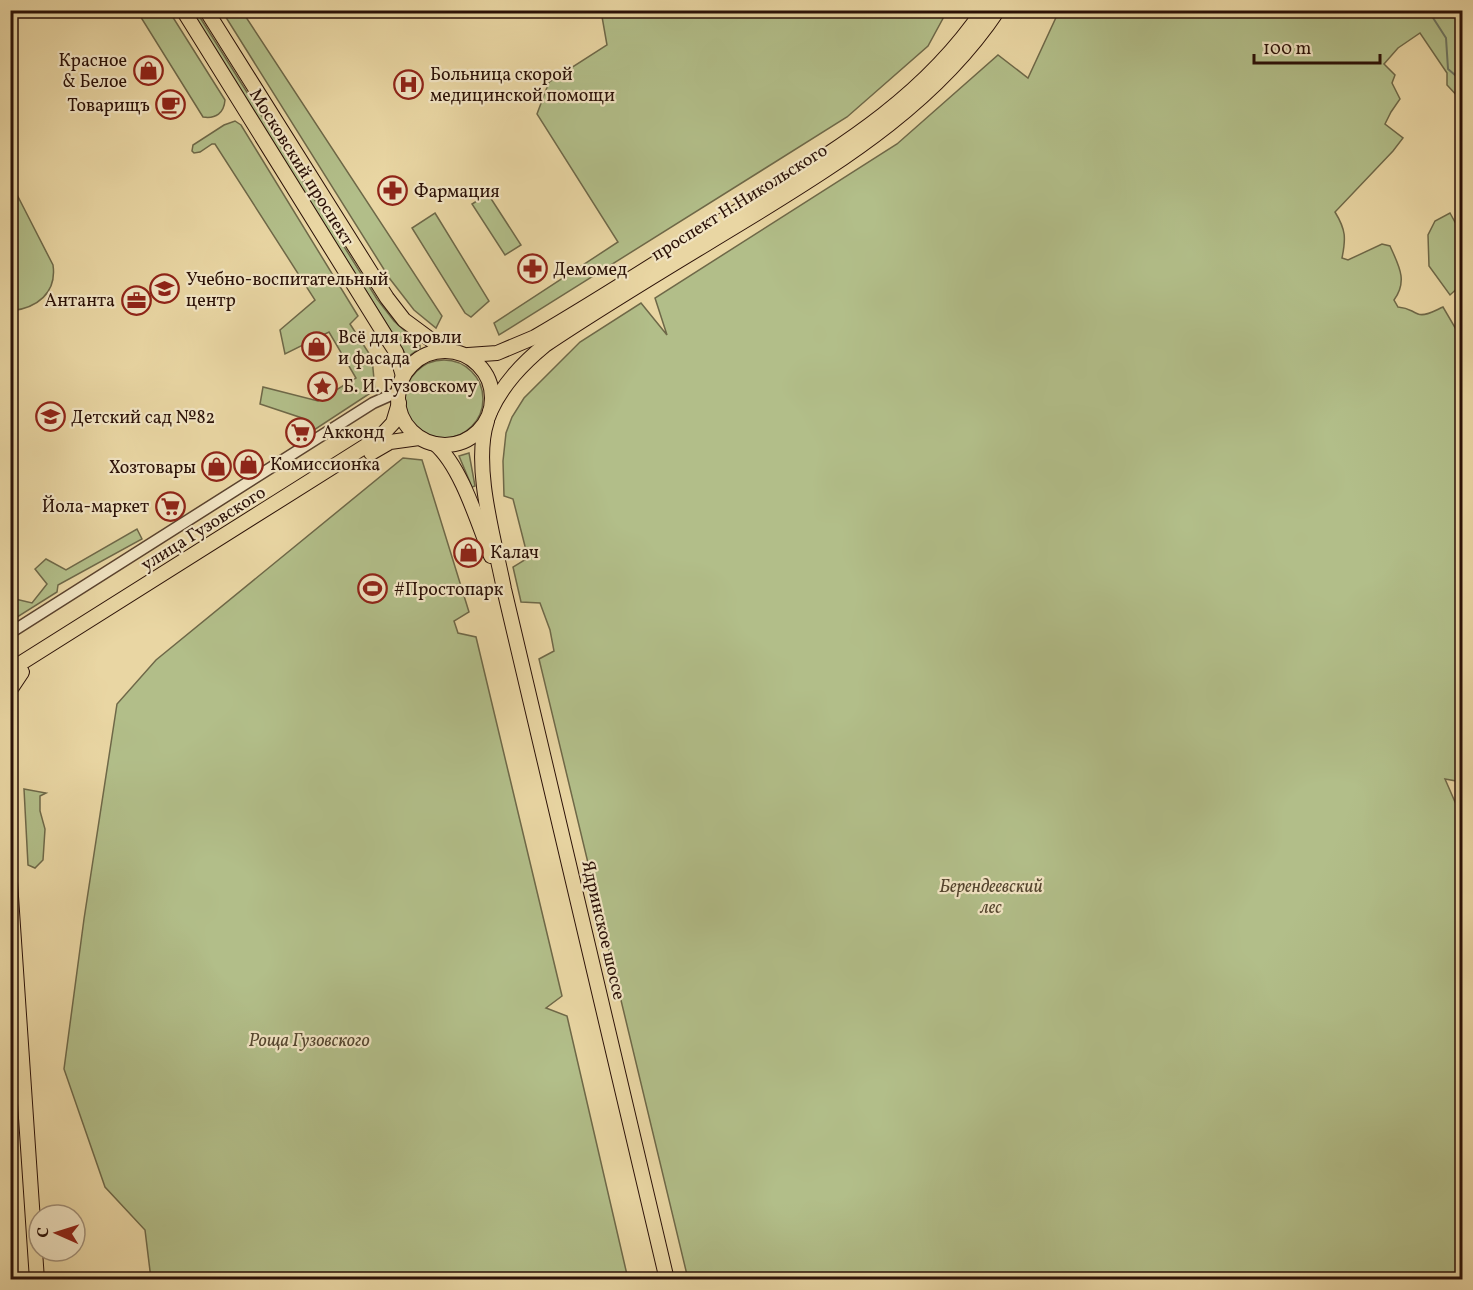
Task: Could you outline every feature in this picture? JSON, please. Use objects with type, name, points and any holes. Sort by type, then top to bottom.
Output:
[{"type":"main road","name":"Московский проспект","points":[[183,10],[396,352],[403,376]]},
{"type":"main road","name":"Московский проспект","points":[[206,10],[387,298],[404,320],[446,351]]},
{"type":"main road","name":"проспект Н.Никольского","points":[[468,355],[496,353],[535,337],[833,151],[893,109],[932,74],[969,32],[983,10]]},
{"type":"main road","name":"проспект Н.Никольского","points":[[488,416],[497,396],[517,369],[545,345],[802,185],[859,148],[899,118],[946,75],[998,10]]},
{"type":"main road","points":[[446,351],[468,355],[481,366],[489,380],[491,400],[488,416],[476,435],[453,444],[435,444],[419,438],[408,427],[404,420],[400,397],[403,376],[408,368],[423,356],[446,351]]},
{"type":"main road","name":"улица Гузовского","points":[[14,673],[380,437],[393,423],[400,397]]},
{"type":"main road","name":"Ядринское шоссе","points":[[488,416],[481,449],[504,589],[667,1280]]},
{"type":"main road","name":"улица Гузовского","points":[[14,673],[384,444],[419,438]]},
{"type":"main road","name":"Ядринское шоссе","points":[[435,444],[453,466],[504,589]]},
{"type":"main road","points":[[10,690],[14,673]]},
{"type":"main road","points":[[10,882],[16,1041],[28,1203]]},
{"type":"main road","points":[[10,1018],[16,1041]]},
{"type":"main road","points":[[28,1263],[28,1280]]},
{"type":"main road","points":[[35,1263],[37,1280]]},
{"type":"street","points":[[10,633],[373,403],[400,397]]},
{"type":"green space","points":[[137,11],[169,11],[225,100],[218,114],[203,117]]},
{"type":"green space","points":[[191,11],[196,11],[377,299],[394,321],[420,345],[420,348],[409,356],[406,355]]},
{"type":"green space","points":[[222,11],[242,11],[442,316],[436,328],[414,310],[390,279]]},
{"type":"green space","points":[[601,11],[947,11],[928,46],[847,117],[499,335],[494,323],[618,242],[537,114],[549,82],[607,45]]},
{"type":"green space","name":"Берендеевский лес","points":[[1059,11],[1462,11],[1462,101],[1447,85],[1447,73],[1420,33],[1398,48],[1384,64],[1395,75],[1392,83],[1400,99],[1385,124],[1403,138],[1335,212],[1344,234],[1342,258],[1348,260],[1382,244],[1390,246],[1401,273],[1401,286],[1394,300],[1398,307],[1424,315],[1443,307],[1460,336],[1462,355],[1462,782],[1445,779],[1462,818],[1462,1279],[688,1279],[539,659],[554,651],[550,630],[540,603],[521,602],[513,567],[528,558],[513,499],[504,496],[503,461],[506,433],[512,417],[524,398],[580,342],[641,303],[667,335],[655,298],[897,144],[998,55],[1028,78]]},
{"type":"green space","points":[[235,121],[241,125],[358,316],[350,324],[372,358],[375,390],[311,432],[302,418],[260,404],[263,387],[318,401],[356,378],[329,332],[285,354],[280,330],[315,300],[215,144],[200,152],[192,151],[193,145],[224,125]]},
{"type":"green space","points":[[10,181],[53,265],[52,284],[43,297],[37,303],[11,311]]},
{"type":"green space","points":[[488,194],[521,245],[505,255],[472,204]]},
{"type":"green space","points":[[435,213],[489,301],[471,317],[465,313],[412,228]]},
{"type":"green space","points":[[1450,213],[1462,235],[1462,268],[1459,270],[1462,284],[1450,295],[1429,266],[1428,235],[1435,221]]},
{"type":"green space","points":[[444,360],[459,363],[471,372],[480,384],[483,399],[480,414],[471,426],[459,435],[444,438],[429,435],[417,426],[408,414],[405,399],[408,384],[417,372],[429,363]]},
{"type":"green space","points":[[469,453],[475,486],[472,487],[459,456]]},
{"type":"green space","name":"Роща Гузовского","points":[[403,458],[422,460],[469,612],[454,621],[458,633],[476,637],[562,996],[546,1008],[567,1016],[628,1279],[151,1279],[145,1230],[105,1187],[64,1069],[117,704],[156,660]]},
{"type":"green space","points":[[137,529],[142,539],[58,585],[57,592],[11,621],[11,598],[32,603],[47,584],[35,569],[46,559],[66,570]]},
{"type":"green space","points":[[24,789],[46,793],[40,796],[40,811],[45,829],[43,860],[35,868],[28,865]]},
{"type":"waterway","points":[[1428,10],[1446,38],[1448,69],[1462,81]]},
{"type":"place","name":"Красное & Белое","points":[[148,70]]},
{"type":"place","name":"Больница скорой медицинской помощи","points":[[409,84]]},
{"type":"place","name":"Товарищъ","points":[[171,105]]},
{"type":"place","name":"Фармация","points":[[393,191]]},
{"type":"place","name":"Демомед","points":[[532,269]]},
{"type":"place","name":"Учебно-воспитательный центр","points":[[165,289]]},
{"type":"place","name":"Антанта","points":[[136,300]]},
{"type":"place","name":"Всё для кровли и фасада","points":[[317,347]]},
{"type":"place","name":"Б. И. Гузовскому","points":[[322,386]]},
{"type":"place","name":"Детский сад №82","points":[[50,417]]},
{"type":"place","name":"Акконд","points":[[301,432]]},
{"type":"place","name":"Комиссионка","points":[[249,464]]},
{"type":"place","name":"Хозтовары","points":[[217,467]]},
{"type":"place","name":"Йола-маркет","points":[[170,506]]},
{"type":"place","name":"Калач","points":[[469,552]]},
{"type":"place","name":"#Простопарк","points":[[373,589]]}]
